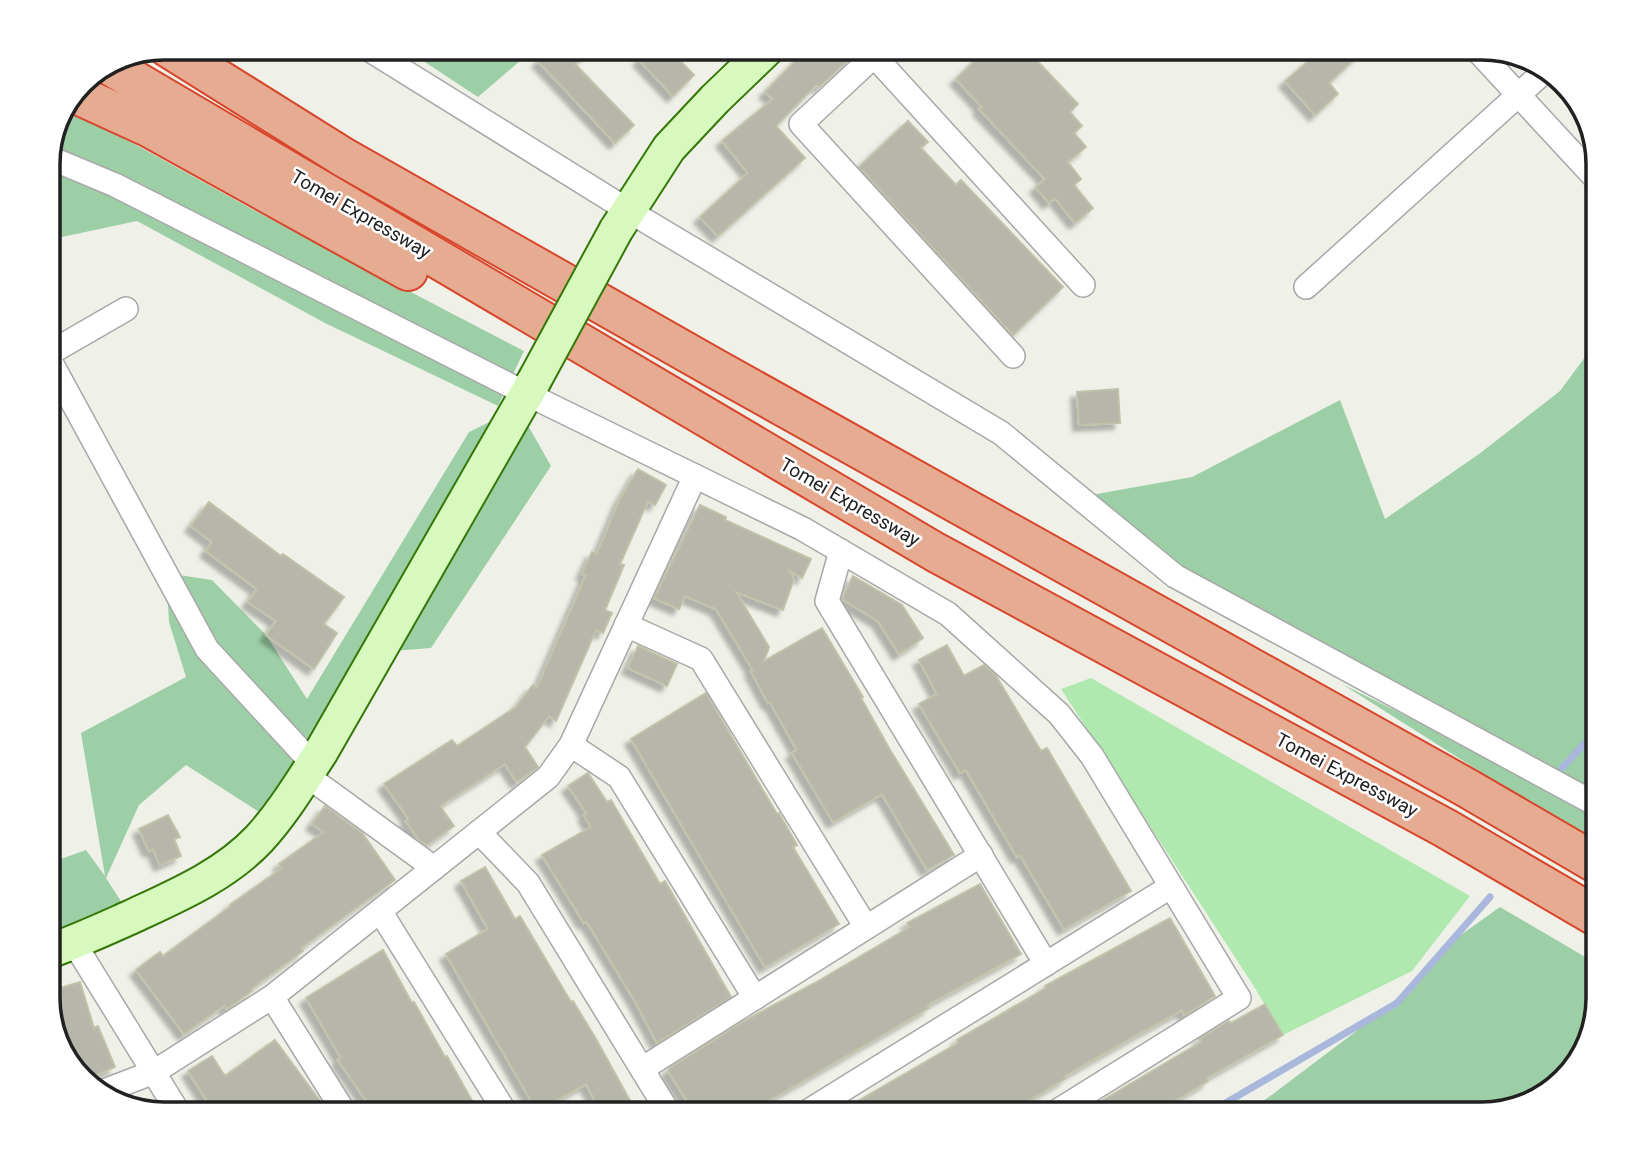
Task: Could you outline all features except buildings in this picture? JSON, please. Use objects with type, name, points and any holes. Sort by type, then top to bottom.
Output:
[{"type":"highway","points":[[186,59],[343,157],[1586,857]]},
{"type":"highway","name":"Tomei Expressway","points":[[118,70],[935,552],[1433,821],[1586,910]]},
{"type":"highway","points":[[83,97],[148,127],[315,221],[935,552]]},
{"type":"street","points":[[383,59],[623,221],[1001,433],[1175,576],[1586,799]]},
{"type":"street","points":[[172,1102],[154,1072],[61,948],[183,893],[218,872],[258,840],[309,770],[623,221],[669,148],[757,59]]},
{"type":"street","points":[[862,59],[801,124],[1013,356]]},
{"type":"street","points":[[877,59],[1083,285]]},
{"type":"street","points":[[1485,59],[1586,168]]},
{"type":"street","points":[[1306,288],[1539,76]]},
{"type":"street","points":[[60,162],[116,185],[530,387],[695,476],[803,528],[948,614],[1059,715],[1092,757],[1239,998],[1072,1102]]},
{"type":"street","points":[[60,349],[126,309]]},
{"type":"street","points":[[60,378],[207,649],[309,770],[434,868]]},
{"type":"street","points":[[112,1088],[154,1072],[272,997],[548,777],[571,745],[695,476]]},
{"type":"street","points":[[841,551],[827,600],[1046,964]]},
{"type":"street","points":[[626,625],[701,659],[866,927]]},
{"type":"street","points":[[571,745],[618,777],[755,998]]},
{"type":"street","points":[[479,832],[528,883],[662,1102]]},
{"type":"street","points":[[642,1069],[981,855]]},
{"type":"street","points":[[829,1102],[1170,887]]},
{"type":"street","points":[[380,911],[499,1102]]},
{"type":"street","points":[[272,997],[338,1102]]},
{"type":"green space","points":[[420,59],[522,59],[478,97]]},
{"type":"green space","points":[[74,111],[263,215],[524,351],[498,406],[325,323],[137,221],[60,237],[60,157],[63,137]]},
{"type":"green space","points":[[1586,356],[1586,799],[1169,571],[1091,495],[1192,477],[1340,400],[1385,519],[1479,454],[1560,391]]},
{"type":"green space","points":[[518,408],[551,466],[431,648],[378,652],[297,814],[259,812],[186,765],[139,805],[106,878],[131,917],[60,945],[60,859],[86,850],[105,876],[81,733],[186,677],[169,622],[166,573],[212,580],[266,635],[307,699],[469,432]]},
{"type":"green space","points":[[1091,678],[1470,896],[1412,971],[1283,1035],[1061,689]]},
{"type":"green space","points":[[1342,684],[1586,806],[1586,833],[1487,776]]},
{"type":"green space","points":[[1500,907],[1586,957],[1586,1012],[1583,1025],[1569,1056],[1551,1077],[1528,1092],[1496,1102],[1262,1102],[1404,995],[1451,942]]},
{"type":"waterway","points":[[1562,768],[1586,742]]},
{"type":"waterway","points":[[1227,1102],[1397,1003],[1490,897]]}]
